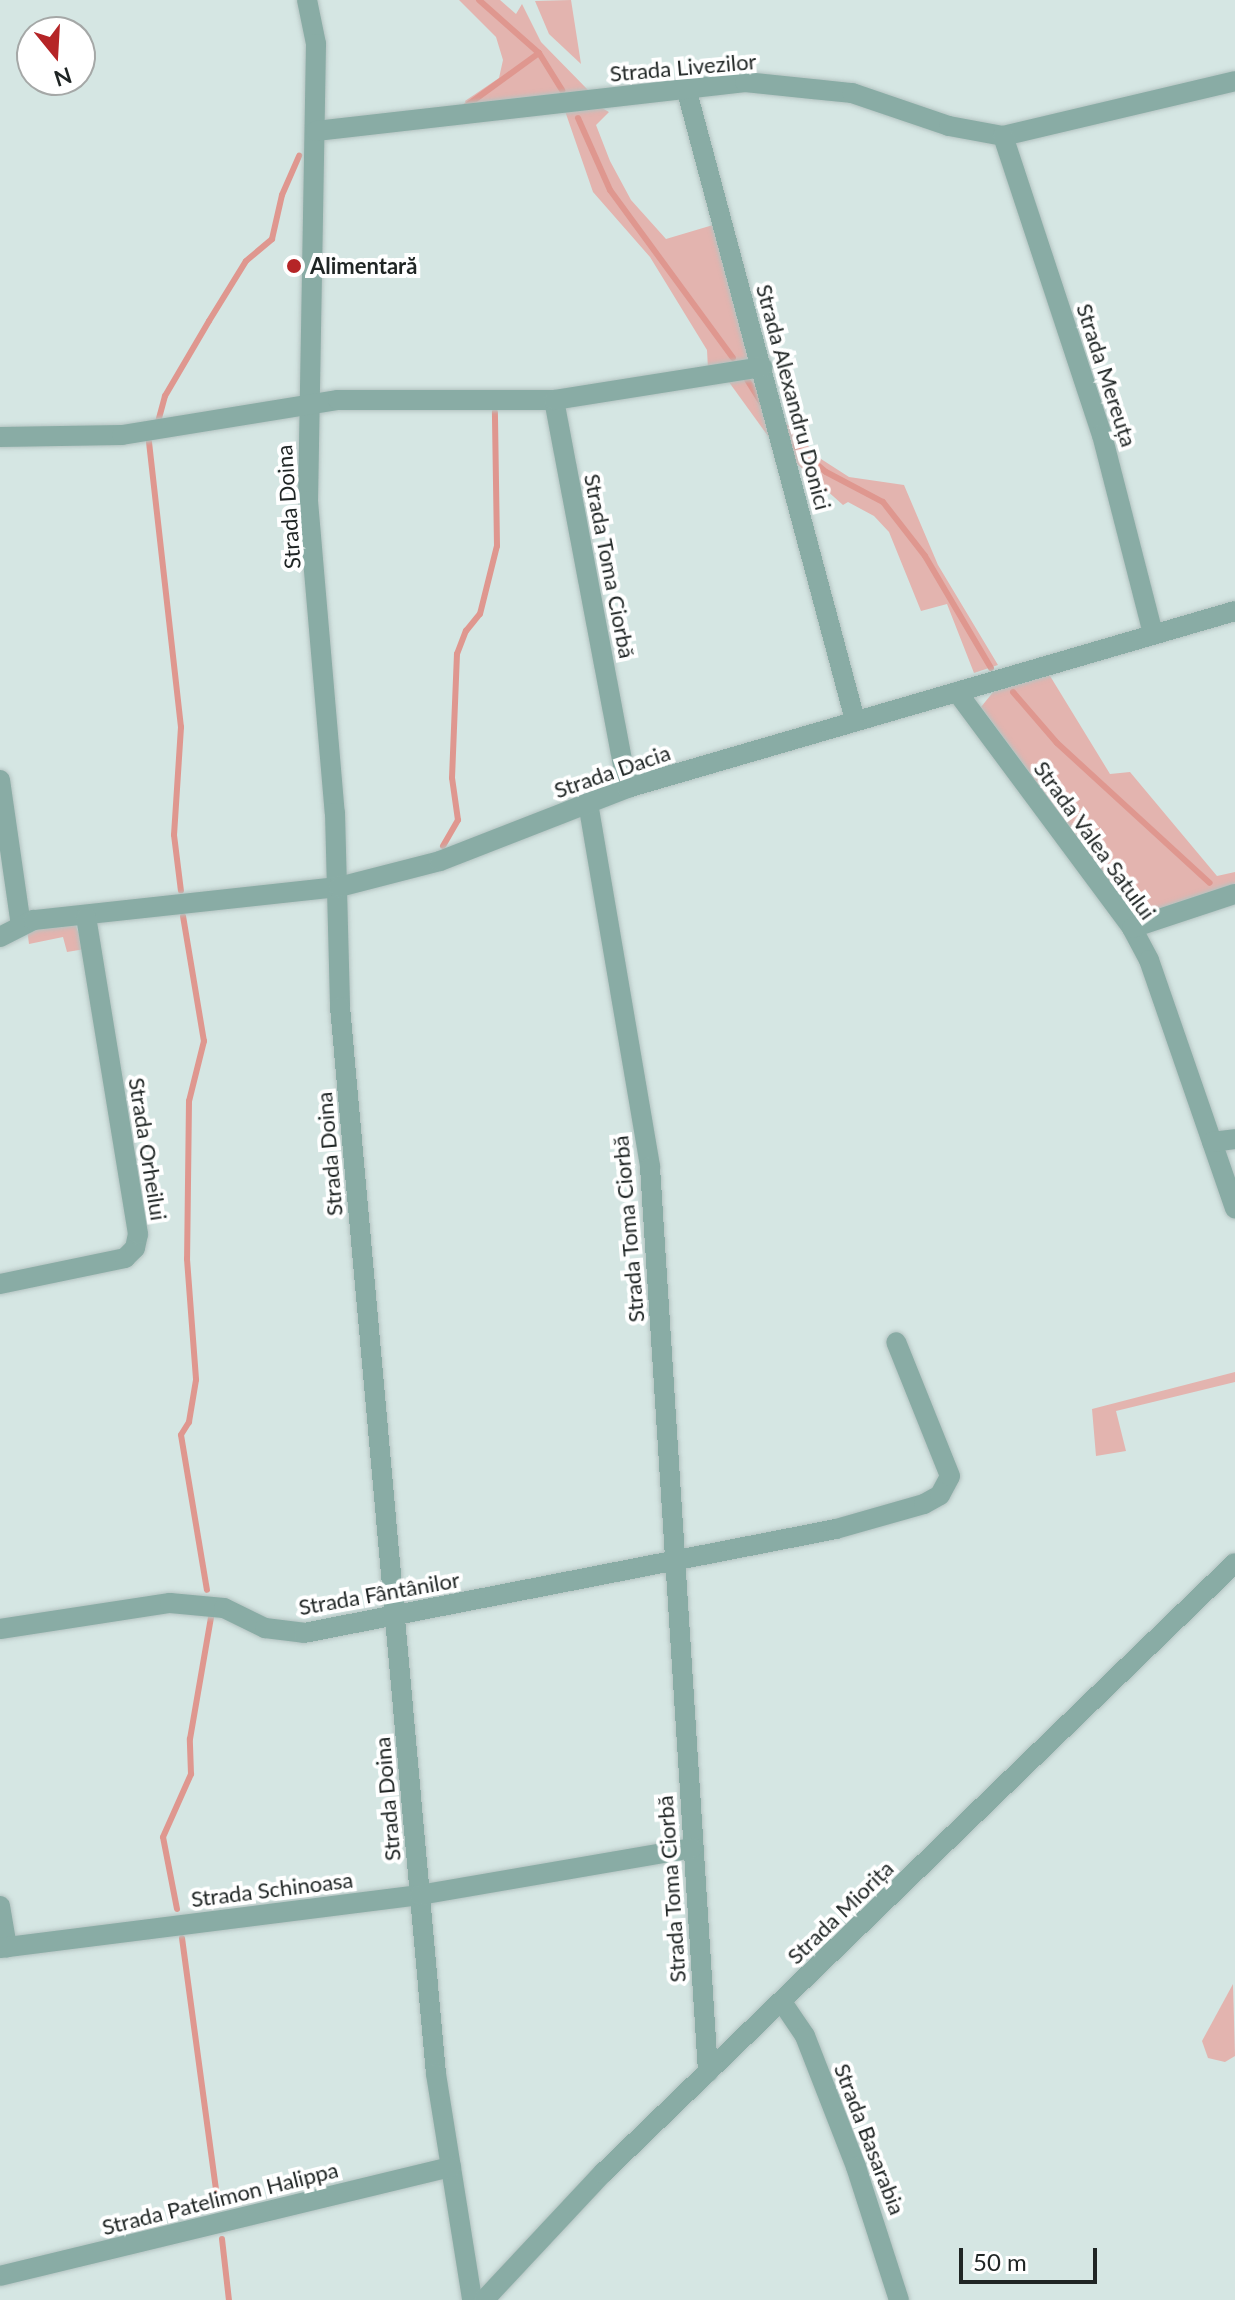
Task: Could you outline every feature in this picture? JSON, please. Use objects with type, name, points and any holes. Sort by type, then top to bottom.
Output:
[{"type":"street","name":"Strada Doina","points":[[307,0],[316,44],[316,131],[306,406],[308,501],[339,887],[340,1007],[436,2074],[472,2300]]},
{"type":"street","name":"Strada Livezilor","points":[[316,131],[745,82],[852,93],[949,126],[1003,136],[1235,81]]},
{"type":"street","name":"Strada Alexandru Donici","points":[[686,88],[855,720]]},
{"type":"street","name":"Strada Mereuța","points":[[1003,136],[1109,459],[1153,633]]},
{"type":"street","points":[[0,437],[122,435],[338,400],[554,400],[762,367]]},
{"type":"street","name":"Strada Toma Ciorbă","points":[[554,400],[627,788]]},
{"type":"street","name":"Strada Dacia","points":[[0,937],[21,925],[339,887],[440,861],[627,788],[1235,611]]},
{"type":"street","name":"Strada Valea Satului","points":[[957,692],[1132,928],[1149,960],[1235,1209]]},
{"type":"street","points":[[0,780],[21,925]]},
{"type":"street","name":"Strada Toma Ciorbă","points":[[588,803],[650,1167],[708,2072]]},
{"type":"street","points":[[1132,928],[1235,894]]},
{"type":"street","name":"Strada Orheilui","points":[[0,1284],[125,1258],[135,1248],[138,1234],[86,917]]},
{"type":"street","points":[[1212,1142],[1235,1139]]},
{"type":"street","points":[[675,1559],[836,1529],[940,1495],[950,1476],[896,1342]]},
{"type":"street","name":"Strada Fântânilor","points":[[0,1629],[170,1603],[224,1608],[282,1633],[394,1616],[675,1559]]},
{"type":"street","name":"Strada Miorița","points":[[484,2300],[603,2173],[1235,1563]]},
{"type":"street","name":"Strada Schinoasa","points":[[3,1947],[420,1895],[692,1848]]},
{"type":"street","points":[[0,1906],[3,1947]]},
{"type":"street","name":"Strada Basarabia","points":[[782,2002],[805,2036],[839,2123],[899,2300]]},
{"type":"street","name":"Strada Patelimon Halippa","points":[[0,2276],[451,2167]]},
{"type":"shaded area","points":[[459,0],[500,0],[516,14],[522,4],[541,42],[589,91],[468,109],[465,101],[499,78],[503,60],[496,37]]},
{"type":"shaded area","points":[[571,0],[581,64],[549,34],[535,1]]},
{"type":"shaded area","points":[[600,107],[609,112],[596,125],[610,161],[631,200],[666,239],[713,225],[752,355],[747,359],[708,369],[707,350],[650,257],[593,192],[565,111]]},
{"type":"shaded area","points":[[756,375],[776,447],[726,378]]},
{"type":"shaded area","points":[[785,422],[821,459],[849,477],[904,485],[938,565],[998,665],[974,673],[947,604],[921,611],[889,532],[874,516],[848,502],[843,505],[796,463]]},
{"type":"shaded area","points":[[1047,671],[1110,774],[1130,772],[1217,876],[1235,872],[1235,889],[1160,913],[1131,910],[981,707],[998,686]]},
{"type":"shaded area","points":[[75,924],[85,949],[67,952],[63,937],[29,944],[27,929]]},
{"type":"shaded area","points":[[1235,1372],[1235,1382],[1116,1411],[1126,1451],[1096,1456],[1092,1409]]},
{"type":"shaded area","points":[[1233,1984],[1235,2056],[1225,2062],[1208,2058],[1202,2041]]},
{"type":"waterway","points":[[479,0],[539,53],[562,90]]},
{"type":"waterway","points":[[466,106],[539,53]]},
{"type":"waterway","points":[[578,118],[610,190],[733,358]]},
{"type":"waterway","points":[[158,422],[165,396],[246,261],[272,239],[282,195],[299,156]]},
{"type":"waterway","points":[[746,378],[762,404]]},
{"type":"waterway","points":[[443,846],[458,820],[452,778],[457,654],[466,631],[480,614],[497,546],[495,412]]},
{"type":"waterway","points":[[149,442],[181,727],[174,835],[181,891]]},
{"type":"waterway","points":[[795,446],[826,472],[883,502],[925,556],[991,668]]},
{"type":"waterway","points":[[1013,692],[1057,743],[1210,883]]},
{"type":"waterway","points":[[183,916],[204,1041],[189,1101],[187,1259],[196,1380],[189,1422],[181,1435],[207,1590]]},
{"type":"waterway","points":[[177,1909],[163,1837],[191,1774],[190,1739],[211,1617]]},
{"type":"waterway","points":[[182,1938],[218,2206]]},
{"type":"waterway","points":[[222,2239],[229,2300]]},
{"type":"place","name":"Alimentară","points":[[294,266]]}]
